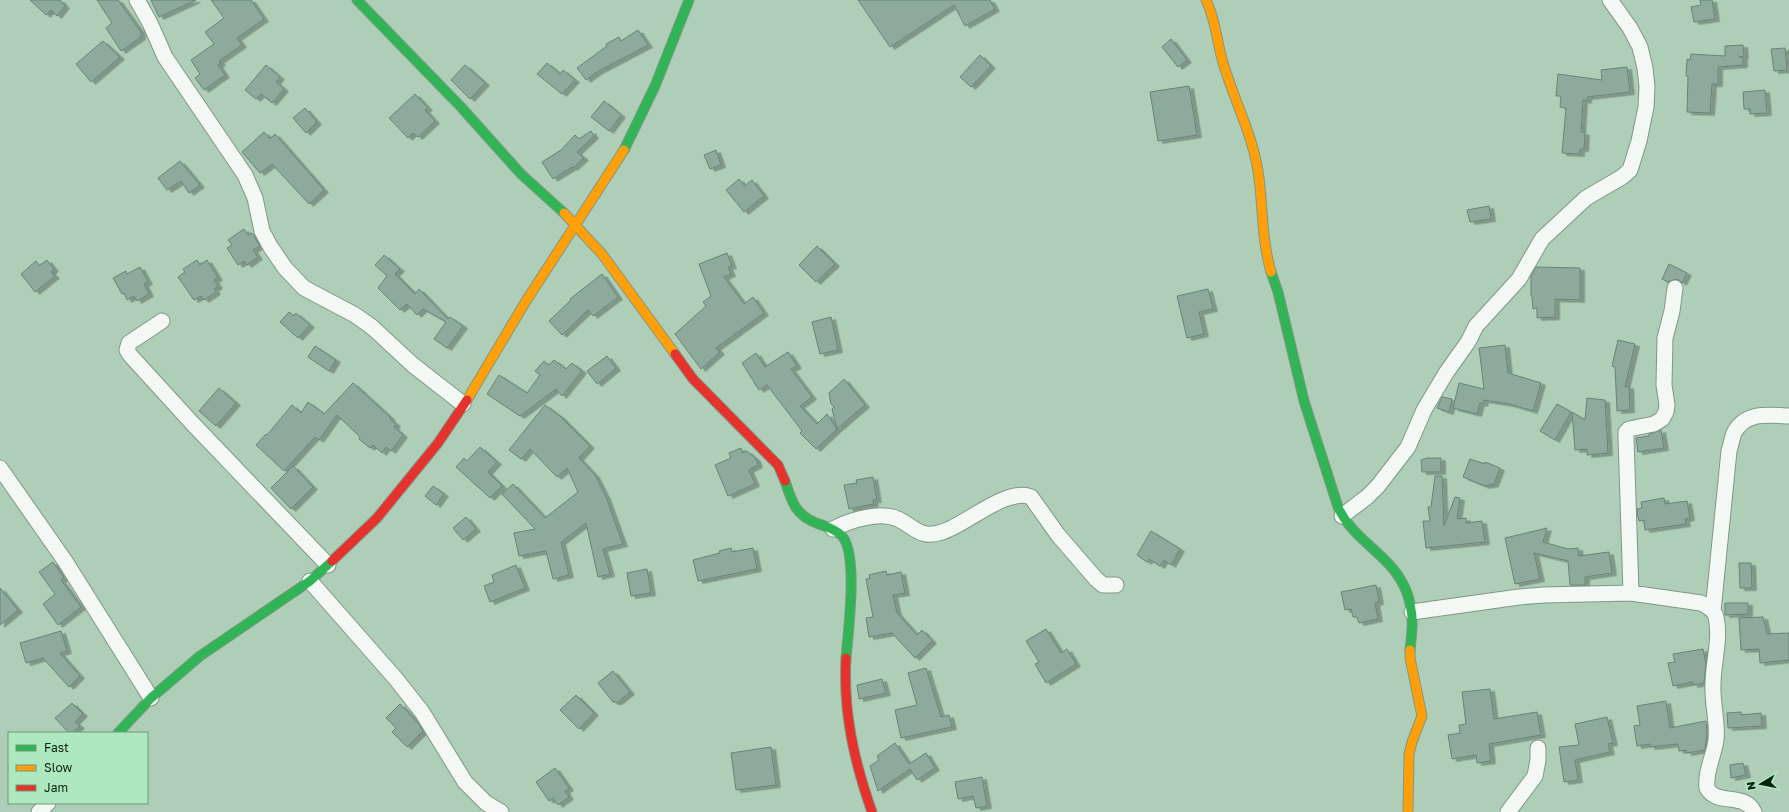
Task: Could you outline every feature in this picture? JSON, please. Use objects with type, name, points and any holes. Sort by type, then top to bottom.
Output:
[{"type":"street","points":[[137,0],[173,70],[245,175],[255,198],[262,231],[285,268],[304,288],[355,315],[372,327],[413,365],[463,404]]},
{"type":"street","points":[[357,0],[461,107],[521,174],[556,205],[602,254],[693,379],[778,465],[796,509],[806,518],[834,529],[845,538],[849,545],[851,582],[845,695],[861,780],[872,812]]},
{"type":"street","points":[[119,732],[151,698],[200,656],[310,581],[328,565],[382,512],[438,443],[575,224],[612,170],[640,120],[689,0]]},
{"type":"street","points":[[1206,0],[1214,14],[1222,58],[1247,127],[1255,158],[1259,177],[1262,229],[1265,248],[1278,292],[1296,372],[1311,426],[1342,516],[1356,534],[1396,574],[1403,584],[1412,612],[1410,658],[1422,716],[1420,724],[1414,734],[1408,766],[1408,812]]},
{"type":"street","points":[[1342,516],[1367,497],[1378,486],[1408,447],[1424,410],[1446,373],[1468,342],[1476,326],[1519,279],[1542,239],[1586,198],[1622,177],[1630,170],[1639,141],[1646,107],[1645,68],[1630,28],[1610,0]]},
{"type":"street","points":[[1631,594],[1626,432],[1629,429],[1654,424],[1662,419],[1666,412],[1667,405],[1664,385],[1665,338],[1672,311],[1675,288]]},
{"type":"street","points":[[162,320],[129,343],[127,350],[130,355],[192,423],[328,565]]},
{"type":"street","points":[[1754,812],[1746,803],[1740,800],[1714,796],[1707,788],[1708,768],[1716,740],[1713,685],[1716,622],[1713,611],[1729,451],[1734,432],[1747,419],[1758,415],[1789,416]]},
{"type":"street","points":[[0,468],[64,561],[151,698]]},
{"type":"street","points":[[834,529],[850,522],[875,517],[890,517],[898,519],[918,532],[926,535],[938,533],[943,532],[1000,501],[1025,494],[1031,497],[1058,535],[1096,580],[1103,585],[1116,585]]},
{"type":"street","points":[[310,581],[405,690],[422,712],[441,746],[465,782],[486,803],[501,812]]},
{"type":"street","points":[[1412,612],[1519,597],[1631,594],[1701,602],[1713,611]]},
{"type":"street","points":[[1508,812],[1535,776],[1538,760],[1538,748]]},
{"type":"street","points":[[39,812],[47,804]]},
{"type":"building","points":[[30,0],[60,0],[65,6],[57,16],[51,10],[46,15]]},
{"type":"building","points":[[97,0],[118,0],[141,32],[141,37],[121,51],[106,28],[112,23]]},
{"type":"building","points":[[151,0],[196,0],[159,17]]},
{"type":"building","points":[[211,0],[251,0],[264,19],[237,38],[242,45],[219,61],[221,63],[218,65],[225,75],[204,90],[195,78],[200,74],[191,60],[214,44],[205,32],[224,18]]},
{"type":"building","points":[[858,0],[990,0],[995,9],[965,26],[954,5],[890,47]]},
{"type":"building","points":[[1700,0],[1712,0],[1715,19],[1694,22],[1691,7],[1701,5]]},
{"type":"building","points":[[638,30],[648,45],[597,72],[586,80],[577,68],[607,46],[606,44],[619,37],[621,41]]},
{"type":"building","points":[[1171,39],[1187,60],[1178,67],[1162,47]]},
{"type":"building","points":[[103,41],[120,57],[91,82],[76,64]]},
{"type":"building","points":[[1743,45],[1744,56],[1739,57],[1743,57],[1743,65],[1718,67],[1718,84],[1712,84],[1710,113],[1687,112],[1687,59],[1690,60],[1691,54],[1725,56],[1725,46]]},
{"type":"building","points":[[1785,48],[1787,70],[1774,71],[1771,49]]},
{"type":"building","points":[[980,55],[991,66],[971,87],[960,77]]},
{"type":"building","points":[[547,63],[560,74],[563,70],[575,80],[562,94],[537,74]]},
{"type":"building","points":[[266,65],[280,77],[276,82],[284,89],[272,103],[261,94],[256,99],[245,90]]},
{"type":"building","points":[[465,65],[485,83],[470,99],[451,80]]},
{"type":"building","points":[[1627,67],[1630,92],[1587,97],[1587,101],[1583,100],[1581,132],[1585,133],[1584,149],[1580,149],[1580,154],[1562,153],[1566,108],[1560,107],[1561,96],[1556,96],[1558,74],[1602,80],[1601,70]]},
{"type":"building","points":[[1189,86],[1197,135],[1158,141],[1150,92]]},
{"type":"building","points":[[1765,90],[1767,113],[1750,114],[1750,109],[1744,109],[1743,92]]},
{"type":"building","points":[[415,94],[428,108],[425,110],[435,121],[418,137],[413,133],[408,138],[389,118]]},
{"type":"building","points":[[604,101],[621,115],[609,131],[591,117]]},
{"type":"building","points":[[305,108],[317,122],[306,133],[293,118]]},
{"type":"building","points":[[591,131],[594,136],[577,152],[584,158],[573,168],[572,167],[553,179],[542,162],[561,150],[575,135],[579,139]]},
{"type":"building","points":[[264,132],[270,139],[275,134],[324,190],[309,204],[272,164],[260,173],[242,152]]},
{"type":"building","points":[[716,150],[721,165],[710,169],[704,155]]},
{"type":"building","points":[[180,161],[200,185],[189,193],[181,181],[167,190],[158,178]]},
{"type":"building","points":[[739,179],[745,186],[752,180],[764,196],[744,212],[726,190]]},
{"type":"building","points":[[1489,206],[1491,219],[1470,222],[1467,210]]},
{"type":"building","points":[[244,229],[248,235],[252,233],[260,246],[253,250],[258,257],[247,265],[244,261],[238,265],[227,248],[232,245],[228,240]]},
{"type":"building","points":[[817,246],[835,264],[816,282],[799,265]]},
{"type":"building","points":[[727,253],[732,266],[728,267],[731,274],[724,277],[744,304],[753,297],[764,313],[716,348],[720,352],[701,369],[675,334],[706,306],[703,302],[711,296],[699,264]]},
{"type":"building","points":[[384,255],[400,269],[395,274],[415,294],[419,289],[448,319],[450,317],[463,326],[447,348],[434,339],[446,322],[423,309],[417,315],[407,304],[400,310],[378,288],[387,276],[375,265]]},
{"type":"building","points":[[47,260],[54,269],[51,272],[55,276],[35,292],[21,274],[36,261],[39,266]]},
{"type":"building","points":[[197,260],[200,265],[207,260],[218,278],[214,280],[218,286],[214,289],[216,292],[204,300],[201,296],[194,300],[178,277],[185,272],[183,269]]},
{"type":"building","points":[[1669,264],[1687,273],[1682,283],[1677,279],[1668,282],[1662,279]]},
{"type":"building","points":[[140,267],[148,282],[144,284],[149,294],[137,301],[134,296],[127,300],[124,293],[122,294],[113,278],[126,271],[127,274]]},
{"type":"building","points":[[1536,267],[1580,268],[1580,300],[1555,299],[1555,317],[1537,318],[1537,308],[1533,309],[1531,296],[1531,276]]},
{"type":"building","points":[[602,274],[618,297],[593,316],[588,310],[562,335],[549,321],[571,300],[570,299]]},
{"type":"building","points":[[1208,289],[1213,309],[1199,312],[1204,334],[1187,338],[1177,296]]},
{"type":"building","points":[[289,312],[294,316],[296,313],[310,325],[298,338],[280,322]]},
{"type":"building","points":[[831,317],[838,350],[820,354],[812,322]]},
{"type":"building","points":[[1618,340],[1635,344],[1625,387],[1629,386],[1630,410],[1617,411],[1615,367],[1612,366]]},
{"type":"building","points":[[1505,345],[1508,373],[1541,383],[1533,411],[1509,404],[1484,400],[1483,404],[1480,403],[1477,414],[1453,408],[1459,383],[1484,389],[1479,348]]},
{"type":"building","points":[[315,346],[336,360],[329,371],[308,357]]},
{"type":"building","points":[[788,352],[797,366],[791,369],[812,397],[800,406],[817,424],[827,414],[837,429],[816,449],[800,433],[802,431],[767,385],[759,390],[742,363],[756,353],[765,367]]},
{"type":"building","points":[[607,356],[616,368],[597,384],[587,371]]},
{"type":"building","points":[[554,360],[566,369],[572,363],[582,371],[562,396],[556,389],[520,416],[487,394],[499,375],[527,393],[540,375],[535,371],[544,361],[549,365]]},
{"type":"building","points":[[844,379],[865,405],[837,429],[832,409],[834,407],[831,404],[829,393]]},
{"type":"building","points":[[353,383],[391,418],[390,419],[396,424],[394,427],[403,435],[391,451],[386,447],[382,453],[373,445],[370,448],[359,439],[360,437],[337,415],[319,440],[315,437],[284,471],[256,445],[266,434],[267,435],[292,405],[301,413],[308,402],[324,414]]},
{"type":"building","points":[[219,388],[236,403],[216,426],[199,411]]},
{"type":"building","points":[[1442,397],[1452,399],[1449,412],[1437,408]]},
{"type":"building","points":[[1587,398],[1605,400],[1608,453],[1587,455],[1587,449],[1575,450],[1572,412],[1585,420]]},
{"type":"building","points":[[1557,404],[1571,412],[1555,440],[1540,431]]},
{"type":"building","points":[[545,405],[560,416],[590,446],[579,458],[595,475],[606,497],[623,544],[603,549],[610,574],[598,577],[586,523],[561,542],[569,575],[553,579],[546,551],[519,556],[514,533],[535,529],[502,494],[513,484],[545,518],[578,492],[567,468],[557,477],[530,449],[521,459],[509,450]]},
{"type":"building","points":[[1661,430],[1664,448],[1638,452],[1636,438],[1649,436],[1649,434]]},
{"type":"building","points":[[480,447],[497,462],[488,472],[502,486],[490,498],[456,467],[464,458],[467,461]]},
{"type":"building","points":[[741,448],[743,453],[747,451],[756,459],[758,465],[749,470],[755,484],[728,496],[715,465],[731,458],[729,453]]},
{"type":"building","points":[[1427,458],[1441,458],[1441,472],[1422,472],[1421,460]]},
{"type":"building","points":[[1470,459],[1485,464],[1485,462],[1500,468],[1494,484],[1485,486],[1463,477]]},
{"type":"building","points":[[293,466],[313,487],[291,509],[271,488]]},
{"type":"building","points":[[1435,476],[1442,476],[1444,526],[1455,497],[1460,498],[1457,519],[1466,518],[1466,523],[1482,521],[1485,542],[1426,548],[1423,521],[1430,521],[1428,507],[1431,507]]},
{"type":"building","points":[[873,477],[877,500],[873,500],[874,504],[849,509],[844,485],[857,483],[856,480]]},
{"type":"building","points":[[433,486],[444,494],[436,505],[425,496]]},
{"type":"building","points":[[1664,498],[1665,504],[1687,501],[1690,518],[1685,519],[1686,524],[1645,530],[1644,520],[1639,521],[1637,513],[1637,509],[1642,508],[1641,502]]},
{"type":"building","points":[[466,517],[476,529],[463,540],[453,528]]},
{"type":"building","points":[[1547,528],[1543,542],[1568,549],[1578,548],[1579,556],[1609,552],[1612,573],[1585,577],[1585,585],[1570,585],[1568,561],[1534,553],[1540,579],[1515,584],[1505,538]]},
{"type":"building","points":[[1151,531],[1180,549],[1171,565],[1164,560],[1160,566],[1149,559],[1147,562],[1137,555]]},
{"type":"building","points":[[731,548],[732,552],[753,548],[757,569],[698,581],[693,560],[720,553],[719,551]]},
{"type":"building","points":[[53,562],[64,578],[61,580],[81,607],[58,625],[43,604],[55,594],[39,572]]},
{"type":"building","points":[[1739,563],[1751,563],[1752,588],[1740,588]]},
{"type":"building","points":[[516,565],[525,588],[490,602],[484,586],[494,582],[492,575]]},
{"type":"building","points":[[647,569],[651,593],[631,596],[627,573]]},
{"type":"building","points":[[886,571],[887,575],[901,572],[905,593],[893,595],[897,613],[917,635],[922,630],[932,641],[915,658],[892,633],[869,637],[866,618],[873,617],[866,579],[870,578],[869,575]]},
{"type":"building","points":[[1376,585],[1379,602],[1375,603],[1378,619],[1359,623],[1357,617],[1353,617],[1351,609],[1345,610],[1341,592]]},
{"type":"building","points":[[0,588],[18,610],[0,625]]},
{"type":"building","points":[[1725,603],[1748,603],[1748,614],[1725,615]]},
{"type":"building","points":[[1763,617],[1767,634],[1789,633],[1789,660],[1760,663],[1759,649],[1741,650],[1739,618]]},
{"type":"building","points":[[1046,629],[1061,653],[1067,649],[1076,664],[1046,683],[1035,664],[1039,662],[1026,641]]},
{"type":"building","points":[[61,631],[67,651],[60,653],[80,676],[69,687],[43,658],[26,663],[20,643]]},
{"type":"building","points":[[1703,649],[1706,664],[1704,683],[1693,685],[1693,682],[1673,686],[1668,663],[1675,662],[1673,654]]},
{"type":"building","points":[[926,668],[941,717],[949,715],[952,727],[901,738],[895,710],[917,705],[908,673]]},
{"type":"building","points":[[613,671],[630,692],[618,702],[613,702],[598,683]]},
{"type":"building","points":[[882,679],[886,693],[859,699],[857,685]]},
{"type":"building","points":[[1490,689],[1494,719],[1537,712],[1541,735],[1489,744],[1491,761],[1477,763],[1476,755],[1452,759],[1448,735],[1460,733],[1459,725],[1466,724],[1462,692]]},
{"type":"building","points":[[576,695],[594,713],[579,729],[560,710]]},
{"type":"building","points":[[1666,701],[1670,728],[1706,721],[1707,733],[1705,750],[1687,753],[1686,750],[1679,751],[1678,744],[1650,747],[1650,744],[1637,746],[1634,726],[1640,725],[1637,706]]},
{"type":"building","points":[[72,703],[83,714],[75,722],[80,726],[73,732],[68,732],[55,718]]},
{"type":"building","points":[[400,704],[419,724],[423,731],[407,747],[392,732],[396,728],[386,718]]},
{"type":"building","points":[[1741,712],[1741,715],[1761,713],[1762,726],[1728,728],[1727,713]]},
{"type":"building","points":[[1607,717],[1613,743],[1608,744],[1610,752],[1575,760],[1578,780],[1564,782],[1559,747],[1579,745],[1575,724]]},
{"type":"building","points":[[895,743],[909,764],[926,753],[935,768],[917,780],[910,769],[878,791],[870,766],[879,760],[877,756]]},
{"type":"building","points":[[771,747],[776,785],[736,790],[731,753]]},
{"type":"building","points":[[1743,763],[1746,775],[1731,778],[1730,765]]},
{"type":"building","points":[[555,768],[569,788],[565,791],[569,797],[558,805],[553,798],[549,801],[536,782]]},
{"type":"building","points":[[982,777],[987,806],[976,808],[973,796],[958,799],[955,782]]},
{"type":"traffic: fast","points":[[357,0],[461,107],[521,174],[564,213]]},
{"type":"traffic: fast","points":[[624,150],[655,86],[689,0]]},
{"type":"traffic: fast","points":[[1271,272],[1278,292],[1304,401],[1338,507],[1352,528],[1396,573],[1404,587],[1407,593],[1412,615],[1410,650]]},
{"type":"traffic: fast","points":[[785,481],[790,496],[800,513],[811,521],[836,531],[841,535],[846,544],[850,557],[851,574],[850,612],[846,658]]},
{"type":"traffic: fast","points":[[119,732],[151,698],[200,656],[310,581],[332,561]]},
{"type":"traffic: slow","points":[[1206,0],[1216,29],[1220,51],[1227,74],[1253,147],[1259,178],[1264,237],[1271,272]]},
{"type":"traffic: slow","points":[[467,400],[526,301],[624,150]]},
{"type":"traffic: slow","points":[[564,213],[602,254],[675,354]]},
{"type":"traffic: slow","points":[[1408,812],[1409,754],[1422,716],[1410,658],[1410,650]]},
{"type":"traffic: jam","points":[[675,354],[693,379],[778,465],[785,481]]},
{"type":"traffic: jam","points":[[332,561],[377,518],[438,443],[467,400]]},
{"type":"traffic: jam","points":[[846,658],[846,698],[851,736],[860,774],[872,812]]}]
